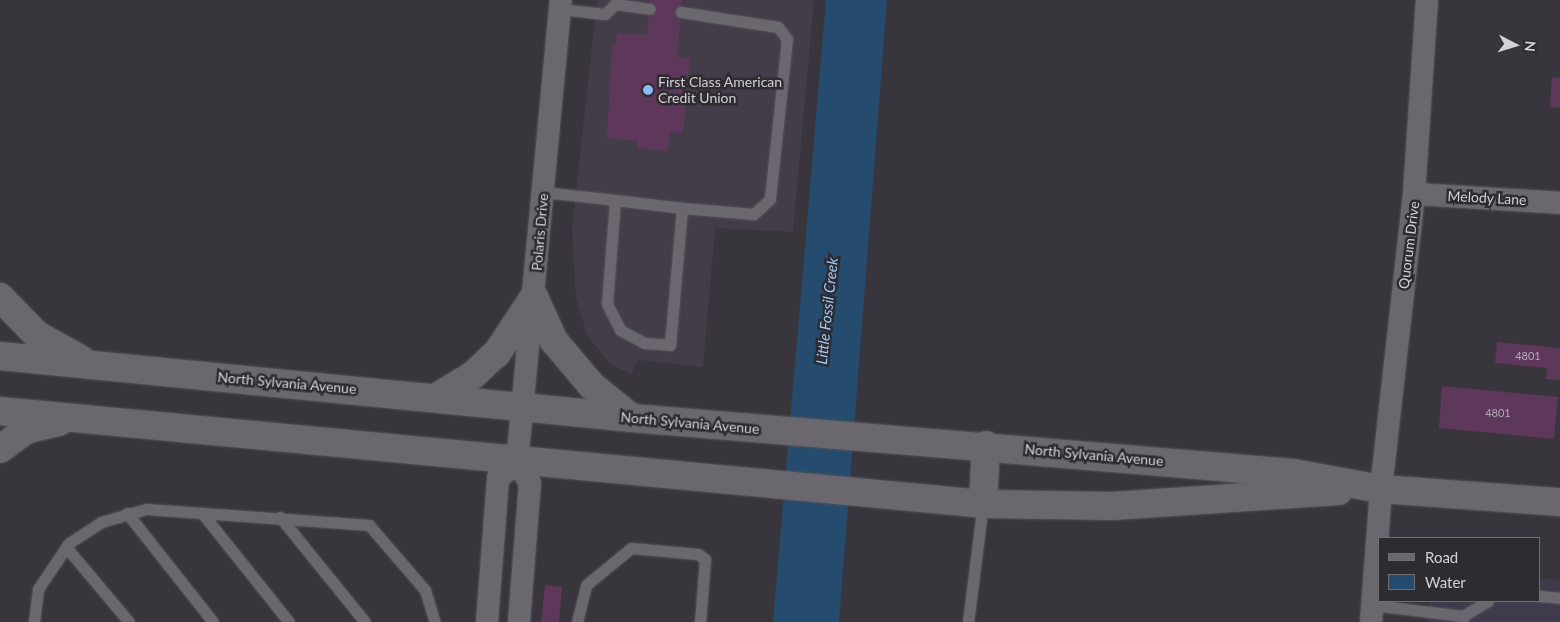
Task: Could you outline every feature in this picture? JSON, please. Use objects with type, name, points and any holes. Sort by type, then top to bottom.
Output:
[{"type":"street","name":"Quorum Drive","points":[[1372,614],[1381,489],[1414,194],[1427,0]]},
{"type":"street","name":"Polaris Drive","points":[[517,463],[561,4]]},
{"type":"street","name":"Melody Lane","points":[[1414,194],[1560,203]]},
{"type":"street","points":[[0,297],[37,334],[94,366]]},
{"type":"street","points":[[437,396],[473,375],[497,353],[534,297]]},
{"type":"street","points":[[534,297],[554,341],[592,386],[632,418]]},
{"type":"street","name":"North Sylvania Avenue","points":[[0,356],[437,396],[632,418],[768,430],[986,445],[1294,473],[1381,489],[1560,502]]},
{"type":"street","name":"North Sylvania Avenue","points":[[0,411],[517,463],[983,504],[1112,506],[1381,489]]},
{"type":"street","points":[[0,449],[28,429],[82,419]]},
{"type":"street","points":[[983,504],[986,445]]},
{"type":"street","points":[[487,622],[498,478],[517,463],[530,483],[519,622]]},
{"type":"lane","points":[[561,4],[604,14],[615,4],[650,9]]},
{"type":"lane","points":[[543,192],[754,214],[770,199],[787,39],[778,27],[681,12]]},
{"type":"lane","points":[[615,200],[607,304],[620,330],[644,343],[670,345],[682,208]]},
{"type":"lane","points":[[968,622],[983,504]]},
{"type":"lane","points":[[34,622],[38,589],[66,547],[101,522],[146,509],[369,525],[425,590],[435,622]]},
{"type":"lane","points":[[127,513],[213,622]]},
{"type":"lane","points":[[202,513],[289,622]]},
{"type":"lane","points":[[280,518],[364,622]]},
{"type":"lane","points":[[66,547],[129,622]]},
{"type":"lane","points":[[577,622],[586,585],[631,548],[698,554],[705,559],[700,622]]},
{"type":"lane","points":[[1540,596],[1560,598]]},
{"type":"lane","points":[[1372,614],[1463,619],[1487,602]]},
{"type":"shaded area","points":[[597,0],[814,0],[793,232],[715,228],[703,367],[638,360],[631,374],[610,364],[587,335],[576,297],[572,229]]},
{"type":"shaded area","points":[[1540,578],[1560,580],[1560,622],[1428,622],[1430,602],[1540,602]]},
{"type":"water","name":"Little Fossil Creek","points":[[826,0],[887,0],[839,622],[773,622]]},
{"type":"building","name":"First Class American Credit Union","points":[[650,0],[682,0],[677,57],[690,58],[683,134],[670,132],[668,151],[637,148],[638,141],[607,138],[612,45],[616,45],[617,33],[647,35]]},
{"type":"building","points":[[1552,77],[1560,78],[1560,108],[1550,107]]},
{"type":"building","points":[[1497,342],[1560,348],[1560,380],[1546,379],[1547,368],[1495,363]]},
{"type":"building","points":[[1442,386],[1558,397],[1554,439],[1439,428]]},
{"type":"building","points":[[545,585],[562,587],[559,622],[541,622]]},
{"type":"place","name":"First Class American Credit Union","points":[[648,90]]}]
